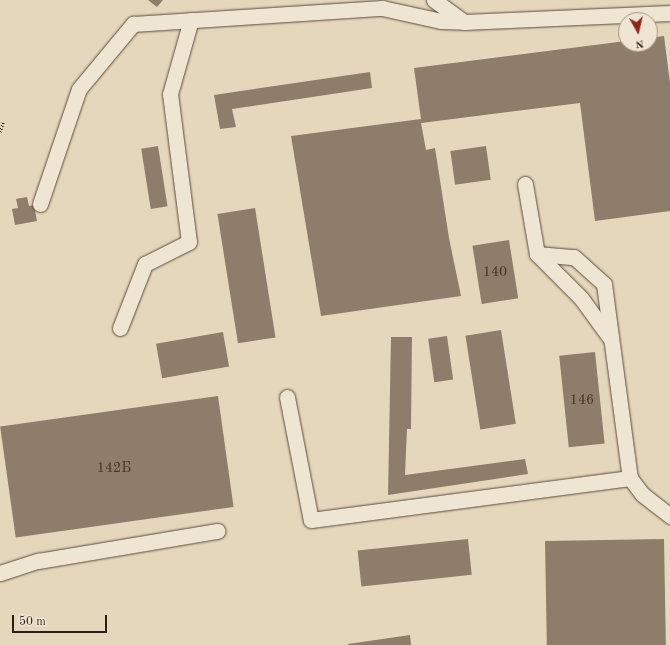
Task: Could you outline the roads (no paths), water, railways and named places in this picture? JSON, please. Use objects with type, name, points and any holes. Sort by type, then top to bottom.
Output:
[{"type":"street","points":[[434,0],[464,22]]},
{"type":"street","points":[[40,204],[79,89],[133,24],[382,8],[441,21],[464,22],[670,13]]},
{"type":"street","points":[[120,328],[145,264],[189,242],[170,94],[191,20]]},
{"type":"street","points":[[525,184],[537,254],[581,298],[612,340]]},
{"type":"street","points":[[537,254],[574,257],[604,284],[630,478],[642,494],[669,513]]},
{"type":"street","points":[[287,397],[311,520],[630,478]]},
{"type":"street","points":[[0,573],[38,562],[218,531]]}]
